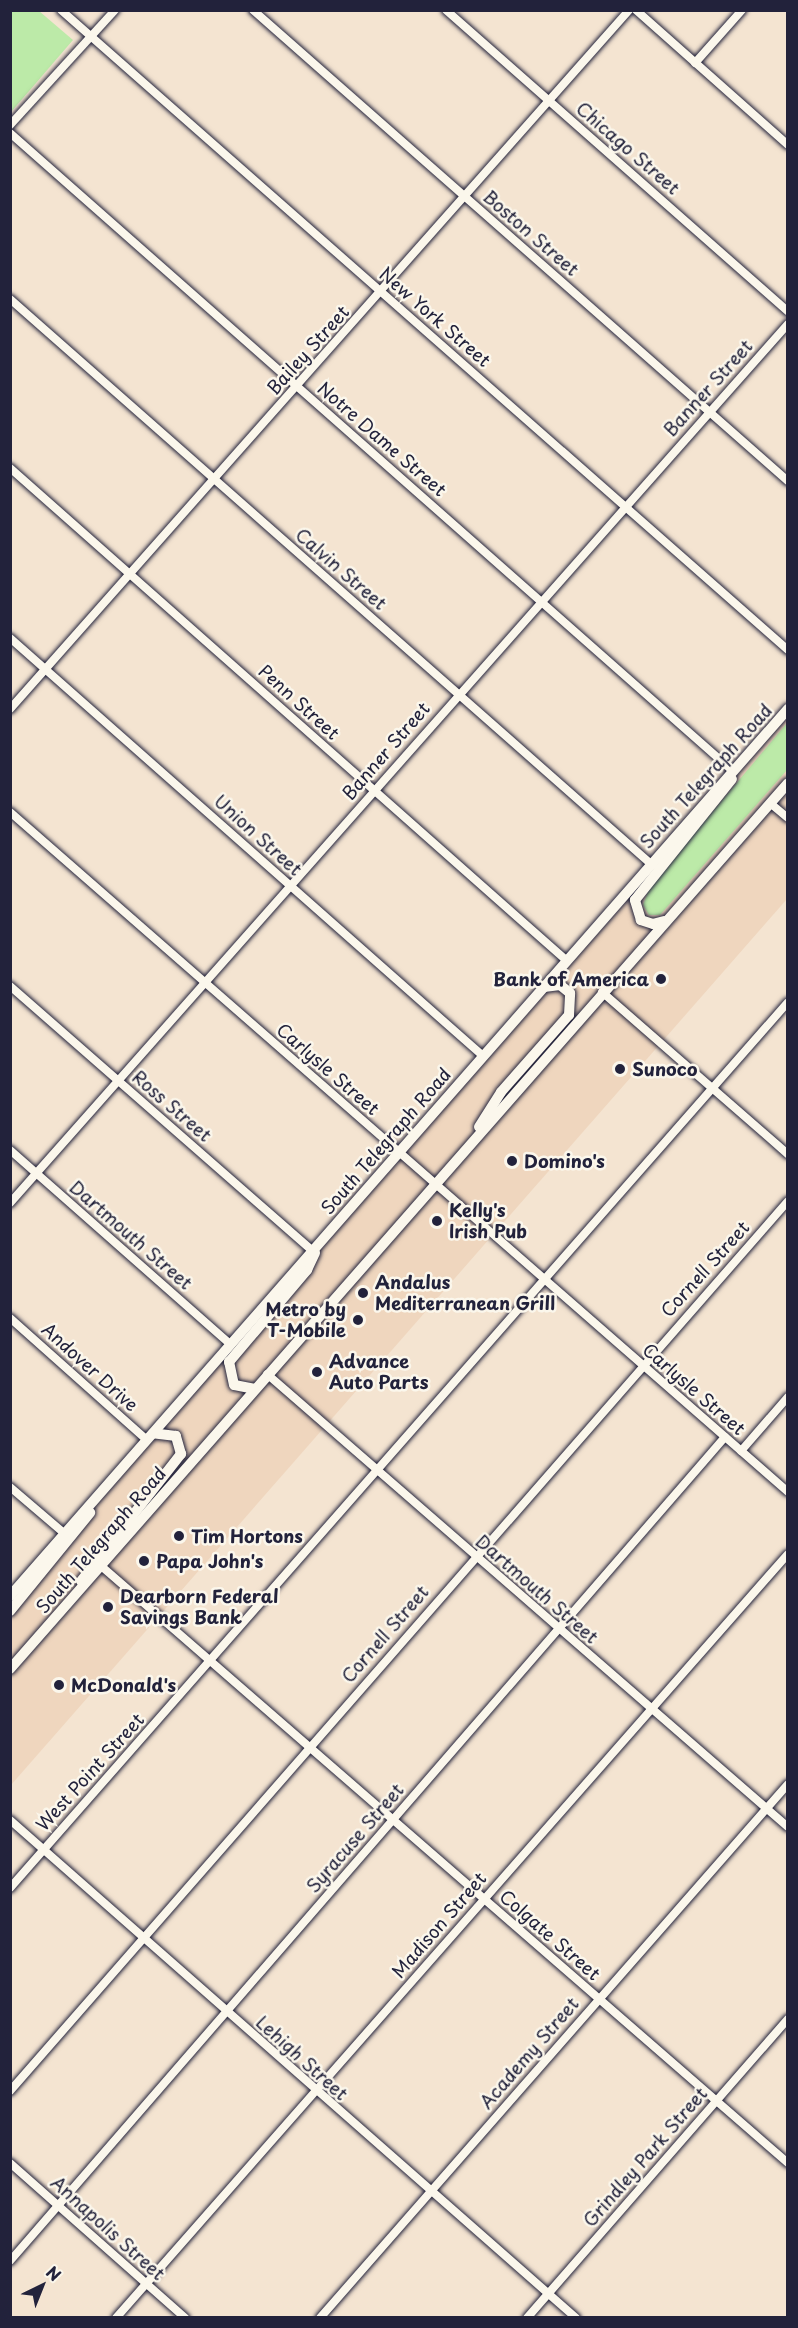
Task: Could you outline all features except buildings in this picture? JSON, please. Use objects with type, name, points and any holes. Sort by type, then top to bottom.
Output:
[{"type":"main road","name":"South Telegraph Road","points":[[10,1596],[397,1150],[483,1056],[788,709]]},
{"type":"main road","points":[[667,920],[647,924],[635,900],[708,815],[746,756]]},
{"type":"main road","name":"South Telegraph Road","points":[[10,1669],[474,1137],[788,783]]},
{"type":"main road","points":[[474,1137],[501,1092],[569,1015],[570,993],[560,985],[543,987]]},
{"type":"main road","points":[[255,1389],[234,1385],[229,1362],[307,1270],[322,1238]]},
{"type":"main road","points":[[73,1597],[109,1539],[181,1454],[176,1436],[150,1436]]},
{"type":"main road","points":[[10,1611],[73,1539],[99,1494]]},
{"type":"main road","points":[[10,1657],[22,1655]]},
{"type":"street","name":"New York Street","points":[[61,10],[788,650]]},
{"type":"street","points":[[10,126],[116,10]]},
{"type":"street","name":"Boston Street","points":[[253,10],[788,481]]},
{"type":"street","name":"Chicago Street","points":[[446,10],[788,311]]},
{"type":"street","name":"Bailey Street","points":[[10,709],[382,292],[629,10]]},
{"type":"street","points":[[636,10],[788,145]]},
{"type":"street","points":[[695,63],[742,10]]},
{"type":"street","points":[[780,138],[788,130]]},
{"type":"street","name":"Notre Dame Street","points":[[10,133],[733,771]]},
{"type":"street","name":"Calvin Street","points":[[10,299],[651,864]]},
{"type":"street","name":"Banner Street","points":[[10,1203],[203,981],[788,324]]},
{"type":"street","name":"Penn Street","points":[[10,468],[567,960]]},
{"type":"street","name":"Union Street","points":[[10,638],[483,1056]]},
{"type":"street","points":[[770,803],[788,818]]},
{"type":"street","name":"Carlysle Street","points":[[10,812],[788,1492]]},
{"type":"street","name":"Ross Street","points":[[10,986],[312,1250]]},
{"type":"street","points":[[602,992],[788,1154]]},
{"type":"street","name":"West Point Street","points":[[10,1888],[542,1278],[788,1002]]},
{"type":"street","name":"Dartmouth Street","points":[[10,1150],[230,1344]]},
{"type":"street","name":"Cornell Street","points":[[10,2091],[474,1557],[788,1201]]},
{"type":"street","name":"Andover Drive","points":[[10,1318],[150,1436]]},
{"type":"street","name":"Dartmouth Street","points":[[267,1374],[474,1557],[788,1827]]},
{"type":"street","points":[[741,1451],[788,1397]]},
{"type":"street","name":"Syracuse Street","points":[[10,2261],[725,1437]]},
{"type":"street","points":[[10,1487],[65,1534]]},
{"type":"street","name":"Madison Street","points":[[116,2318],[313,2091],[788,1554]]},
{"type":"street","name":"Colgate Street","points":[[100,1565],[788,2163]]},
{"type":"street","name":"Academy Street","points":[[320,2318],[788,1785]]},
{"type":"street","name":"Lehigh Street","points":[[10,1820],[313,2091],[576,2318]]},
{"type":"street","name":"Grindley Park Street","points":[[526,2318],[788,2019]]},
{"type":"street","name":"Annapolis Street","points":[[10,2163],[184,2318]]},
{"type":"shaded area","points":[[787,709],[787,899],[11,1785],[11,1596]]},
{"type":"green space","points":[[11,10],[39,11],[73,40],[11,112]]},
{"type":"green space","points":[[787,723],[787,770],[660,915],[649,915],[643,905],[650,886]]},
{"type":"place","name":"Bank of America","points":[[661,979]]},
{"type":"place","name":"Sunoco","points":[[620,1069]]},
{"type":"place","name":"Domino's","points":[[512,1161]]},
{"type":"place","name":"Kelly's Irish Pub","points":[[437,1221]]},
{"type":"place","name":"Andalus Mediterranean Grill","points":[[363,1293]]},
{"type":"place","name":"Metro by T-Mobile","points":[[358,1320]]},
{"type":"place","name":"Advance Auto Parts","points":[[317,1372]]},
{"type":"place","name":"Tim Hortons","points":[[179,1536]]},
{"type":"place","name":"Papa John's","points":[[144,1561]]},
{"type":"place","name":"Dearborn Federal Savings Bank","points":[[108,1607]]},
{"type":"place","name":"McDonald's","points":[[59,1685]]}]
